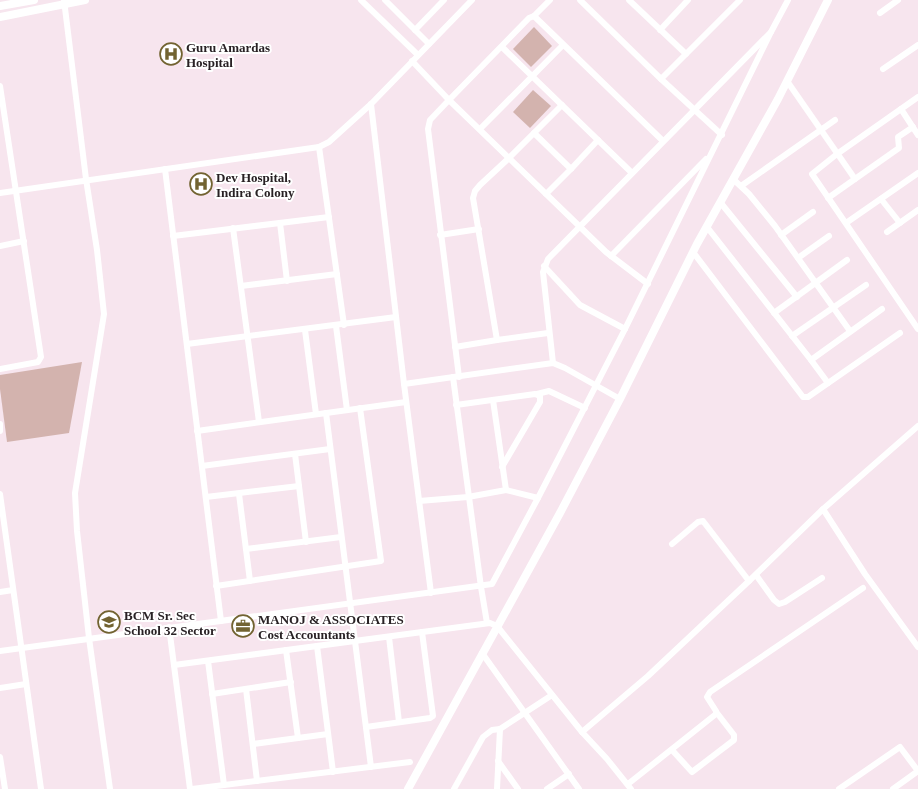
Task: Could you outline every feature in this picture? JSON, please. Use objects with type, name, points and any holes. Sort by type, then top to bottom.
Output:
[{"type":"street","points":[[0,6],[34,0]]},
{"type":"street","points":[[0,17],[64,2],[85,0]]},
{"type":"street","points":[[361,0],[418,55]]},
{"type":"street","points":[[415,30],[444,0]]},
{"type":"street","points":[[0,193],[86,179],[319,146],[329,142],[371,104],[472,0]]},
{"type":"street","points":[[487,623],[456,405],[455,347],[440,235],[428,126],[430,120],[449,100],[530,18],[550,0]]},
{"type":"street","points":[[580,0],[693,110],[722,135]]},
{"type":"street","points":[[629,0],[686,54]]},
{"type":"street","points":[[661,79],[740,0]]},
{"type":"street","points":[[0,650],[488,586],[495,579],[597,386],[788,0]]},
{"type":"street","points":[[410,788],[620,399],[706,227],[787,81],[828,0]]},
{"type":"street","points":[[880,13],[898,0]]},
{"type":"street","points":[[387,1],[429,44]]},
{"type":"street","points":[[660,30],[684,1]]},
{"type":"street","points":[[64,2],[104,314],[75,493],[77,531],[89,638],[110,789]]},
{"type":"street","points":[[534,16],[663,141]]},
{"type":"street","points":[[553,363],[548,333],[544,266],[548,259],[771,32]]},
{"type":"street","points":[[480,129],[563,45]]},
{"type":"street","points":[[883,69],[918,45]]},
{"type":"street","points":[[502,47],[632,172]]},
{"type":"street","points":[[412,61],[449,100],[580,227],[612,256],[648,284]]},
{"type":"street","points":[[787,81],[855,179]]},
{"type":"street","points":[[0,86],[3,130],[16,190],[41,357],[38,362],[0,368]]},
{"type":"street","points":[[918,97],[837,154],[812,174],[918,329]]},
{"type":"street","points":[[371,104],[406,402],[431,593]]},
{"type":"street","points":[[497,340],[479,229],[473,202],[475,191],[562,105]]},
{"type":"street","points":[[901,109],[918,135]]},
{"type":"street","points":[[741,186],[835,120]]},
{"type":"street","points":[[828,198],[899,148],[898,137],[912,127]]},
{"type":"street","points":[[534,133],[571,169]]},
{"type":"street","points":[[546,194],[598,140]]},
{"type":"street","points":[[319,146],[344,325]]},
{"type":"street","points":[[612,256],[710,155]]},
{"type":"street","points":[[165,169],[221,621]]},
{"type":"street","points":[[846,223],[918,173]]},
{"type":"street","points":[[733,179],[741,186],[781,235],[850,330]]},
{"type":"street","points":[[881,199],[900,223]]},
{"type":"street","points":[[720,202],[797,297]]},
{"type":"street","points":[[887,232],[918,210]]},
{"type":"street","points":[[781,235],[813,212]]},
{"type":"street","points":[[173,236],[329,217]]},
{"type":"street","points":[[280,223],[287,281]]},
{"type":"street","points":[[706,227],[828,383]]},
{"type":"street","points":[[233,228],[259,422]]},
{"type":"street","points":[[440,235],[479,229]]},
{"type":"street","points":[[798,258],[829,236]]},
{"type":"street","points":[[0,246],[24,241]]},
{"type":"street","points":[[693,252],[801,396],[808,397],[900,332]]},
{"type":"street","points":[[774,313],[848,260]]},
{"type":"street","points":[[544,266],[580,305],[625,329]]},
{"type":"street","points":[[241,286],[337,274]]},
{"type":"street","points":[[792,336],[866,285]]},
{"type":"street","points":[[811,360],[850,330],[882,309]]},
{"type":"street","points":[[187,344],[344,325],[396,317]]},
{"type":"street","points":[[336,326],[347,410]]},
{"type":"street","points":[[305,330],[316,414]]},
{"type":"street","points":[[455,347],[548,333]]},
{"type":"street","points":[[404,384],[553,363],[565,368],[620,399]]},
{"type":"street","points":[[456,405],[549,391],[585,408]]},
{"type":"street","points":[[502,467],[540,402],[540,396],[537,394]]},
{"type":"street","points":[[493,400],[506,490]]},
{"type":"street","points":[[197,431],[406,402]]},
{"type":"street","points":[[216,586],[378,563],[382,558],[360,408]]},
{"type":"street","points":[[326,413],[371,767]]},
{"type":"street","points":[[0,424],[0,431]]},
{"type":"street","points":[[582,732],[648,676],[756,575],[823,509],[918,426]]},
{"type":"street","points":[[202,466],[330,449]]},
{"type":"street","points":[[295,454],[306,542]]},
{"type":"street","points":[[206,497],[299,486]]},
{"type":"street","points":[[419,501],[468,497],[506,490],[538,498]]},
{"type":"street","points":[[0,494],[41,789]]},
{"type":"street","points":[[240,494],[250,580]]},
{"type":"street","points":[[823,509],[865,574],[918,647]]},
{"type":"street","points":[[672,544],[698,522],[703,521],[749,581]]},
{"type":"street","points":[[246,549],[341,537]]},
{"type":"street","points":[[756,575],[778,604],[785,602],[822,578]]},
{"type":"street","points":[[672,750],[692,772],[734,740],[734,735],[707,697],[710,692],[864,588]]},
{"type":"street","points":[[0,592],[13,590]]},
{"type":"street","points":[[174,665],[487,623],[497,626],[582,732],[630,787],[717,713]]},
{"type":"street","points":[[169,627],[191,789],[410,762]]},
{"type":"street","points":[[366,727],[430,718],[433,716],[422,632]]},
{"type":"street","points":[[389,637],[399,722]]},
{"type":"street","points":[[318,646],[332,772]]},
{"type":"street","points":[[286,650],[298,738]]},
{"type":"street","points":[[482,653],[579,789]]},
{"type":"street","points":[[208,661],[224,785]]},
{"type":"street","points":[[212,694],[291,682]]},
{"type":"street","points":[[0,688],[26,684]]},
{"type":"street","points":[[246,689],[257,781]]},
{"type":"street","points":[[455,789],[483,737],[492,730],[500,729],[552,695]]},
{"type":"street","points":[[497,789],[500,729]]},
{"type":"street","points":[[253,744],[328,734]]},
{"type":"street","points":[[839,789],[900,747],[918,771],[893,789]]},
{"type":"street","points":[[0,757],[5,789]]},
{"type":"street","points":[[498,761],[518,789]]},
{"type":"street","points":[[547,789],[569,774]]},
{"type":"shaded area","points":[[534,27],[552,46],[531,67],[513,49]]},
{"type":"shaded area","points":[[533,90],[551,106],[530,128],[513,112]]},
{"type":"shaded area","points":[[82,362],[69,433],[7,442],[0,389],[0,375]]},
{"type":"place","name":"Guru Amardas Hospital","points":[[171,54]]},
{"type":"place","name":"Dev Hospital, Indira Colony","points":[[201,184]]},
{"type":"place","name":"BCM Sr. Sec School 32 Sector","points":[[109,622]]},
{"type":"place","name":"MANOJ & ASSOCIATES Cost Accountants","points":[[243,626]]}]
